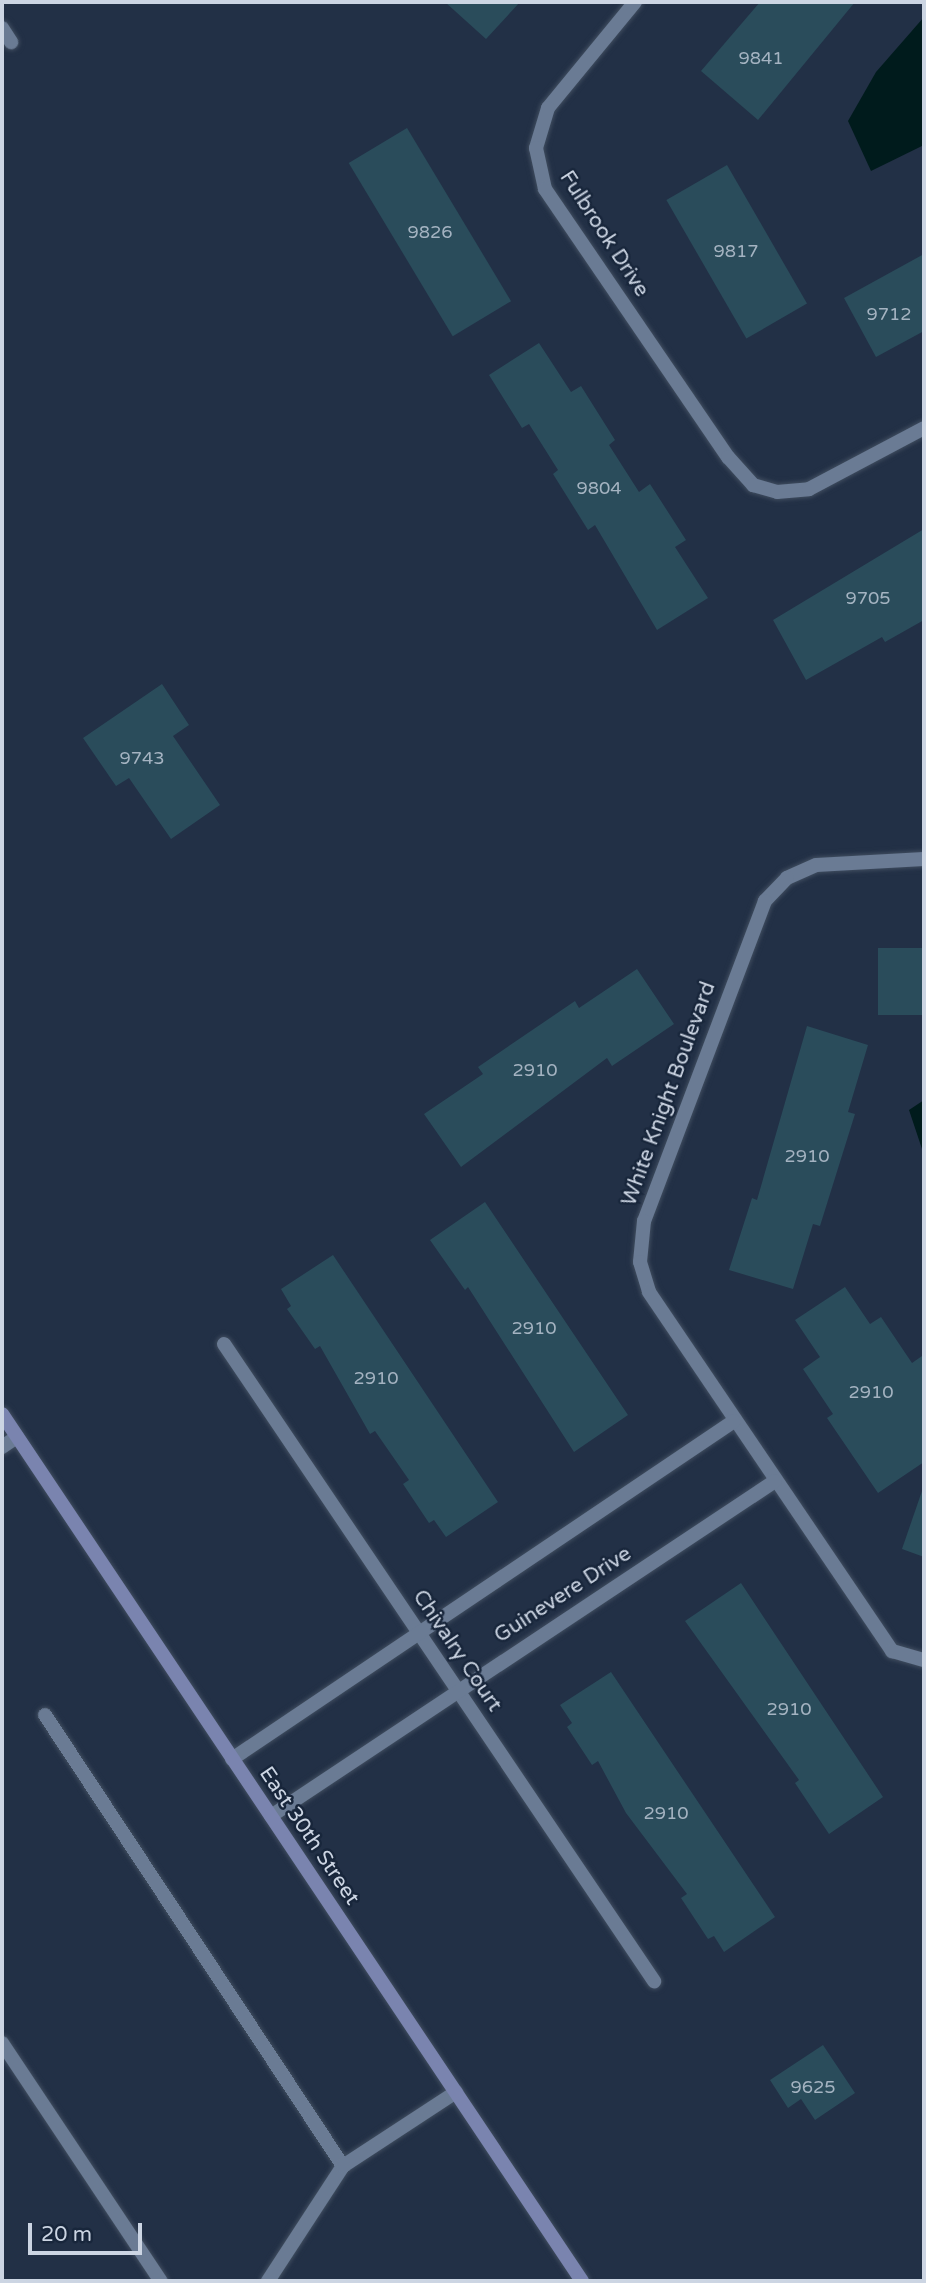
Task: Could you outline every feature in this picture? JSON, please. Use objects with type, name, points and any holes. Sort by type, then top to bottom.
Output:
[{"type":"main road","name":"East 30th Street","points":[[2,1415],[583,2281]]},
{"type":"street","name":"Fulbrook Drive","points":[[635,2],[553,100],[540,127],[536,159],[545,188],[728,457],[753,485],[777,492],[809,489],[924,428]]},
{"type":"street","points":[[2,28],[11,42]]},
{"type":"street","name":"White Knight Boulevard","points":[[924,859],[816,865],[787,878],[765,901],[644,1221],[640,1262],[649,1292],[892,1651],[924,1660]]},
{"type":"street","name":"Chivalry Court","points":[[224,1345],[654,1981]]},
{"type":"street","points":[[232,1759],[734,1421]]},
{"type":"street","points":[[2,1447],[17,1437]]},
{"type":"street","name":"Guinevere Drive","points":[[271,1816],[457,1689],[775,1481]]},
{"type":"street","points":[[45,1715],[343,2166]]},
{"type":"street","points":[[2,2043],[161,2281]]},
{"type":"street","points":[[268,2281],[343,2166],[456,2092]]},
{"type":"shaded area","points":[[924,17],[924,145],[871,171],[848,121],[876,72]]},
{"type":"shaded area","points":[[924,1100],[924,1155],[909,1110]]},
{"type":"building","points":[[445,2],[520,2],[486,39]]},
{"type":"building","points":[[760,2],[855,2],[758,120],[701,71]]},
{"type":"building","points":[[407,128],[511,301],[453,336],[349,163]]},
{"type":"building","points":[[727,165],[807,304],[746,339],[666,200]]},
{"type":"building","points":[[924,254],[924,331],[876,357],[844,298]]},
{"type":"building","points":[[539,343],[571,392],[581,386],[615,440],[609,445],[639,492],[650,484],[686,540],[675,547],[708,598],[657,630],[595,525],[588,530],[553,474],[558,470],[529,424],[522,428],[489,375]]},
{"type":"building","points":[[924,529],[924,620],[885,642],[882,637],[806,680],[773,620]]},
{"type":"building","points":[[162,684],[189,725],[173,736],[220,805],[171,839],[129,778],[116,786],[83,738]]},
{"type":"building","points":[[878,948],[924,948],[924,1015],[878,1015]]},
{"type":"building","points":[[637,969],[674,1024],[612,1066],[607,1058],[461,1167],[424,1114],[483,1074],[478,1067],[575,1001],[579,1008]]},
{"type":"building","points":[[807,1026],[868,1045],[848,1112],[855,1114],[820,1226],[813,1224],[793,1289],[729,1270],[752,1198],[757,1200]]},
{"type":"building","points":[[485,1202],[628,1415],[574,1452],[468,1287],[465,1290],[430,1240]]},
{"type":"building","points":[[333,1255],[498,1502],[446,1537],[434,1520],[429,1523],[403,1484],[409,1480],[375,1431],[370,1434],[320,1346],[315,1349],[287,1309],[291,1306],[281,1289]]},
{"type":"building","points":[[845,1287],[870,1324],[881,1317],[912,1363],[922,1356],[924,1360],[924,1462],[878,1493],[827,1418],[833,1414],[803,1369],[820,1357],[795,1320]]},
{"type":"building","points":[[924,1491],[924,1557],[902,1549]]},
{"type":"building","points":[[741,1583],[883,1797],[829,1834],[795,1783],[799,1780],[685,1621]]},
{"type":"building","points":[[611,1672],[775,1917],[724,1952],[714,1936],[708,1939],[681,1898],[687,1894],[626,1813],[598,1761],[592,1765],[567,1727],[572,1723],[560,1705]]},
{"type":"building","points":[[823,2045],[855,2093],[815,2120],[801,2099],[788,2108],[770,2080]]}]
